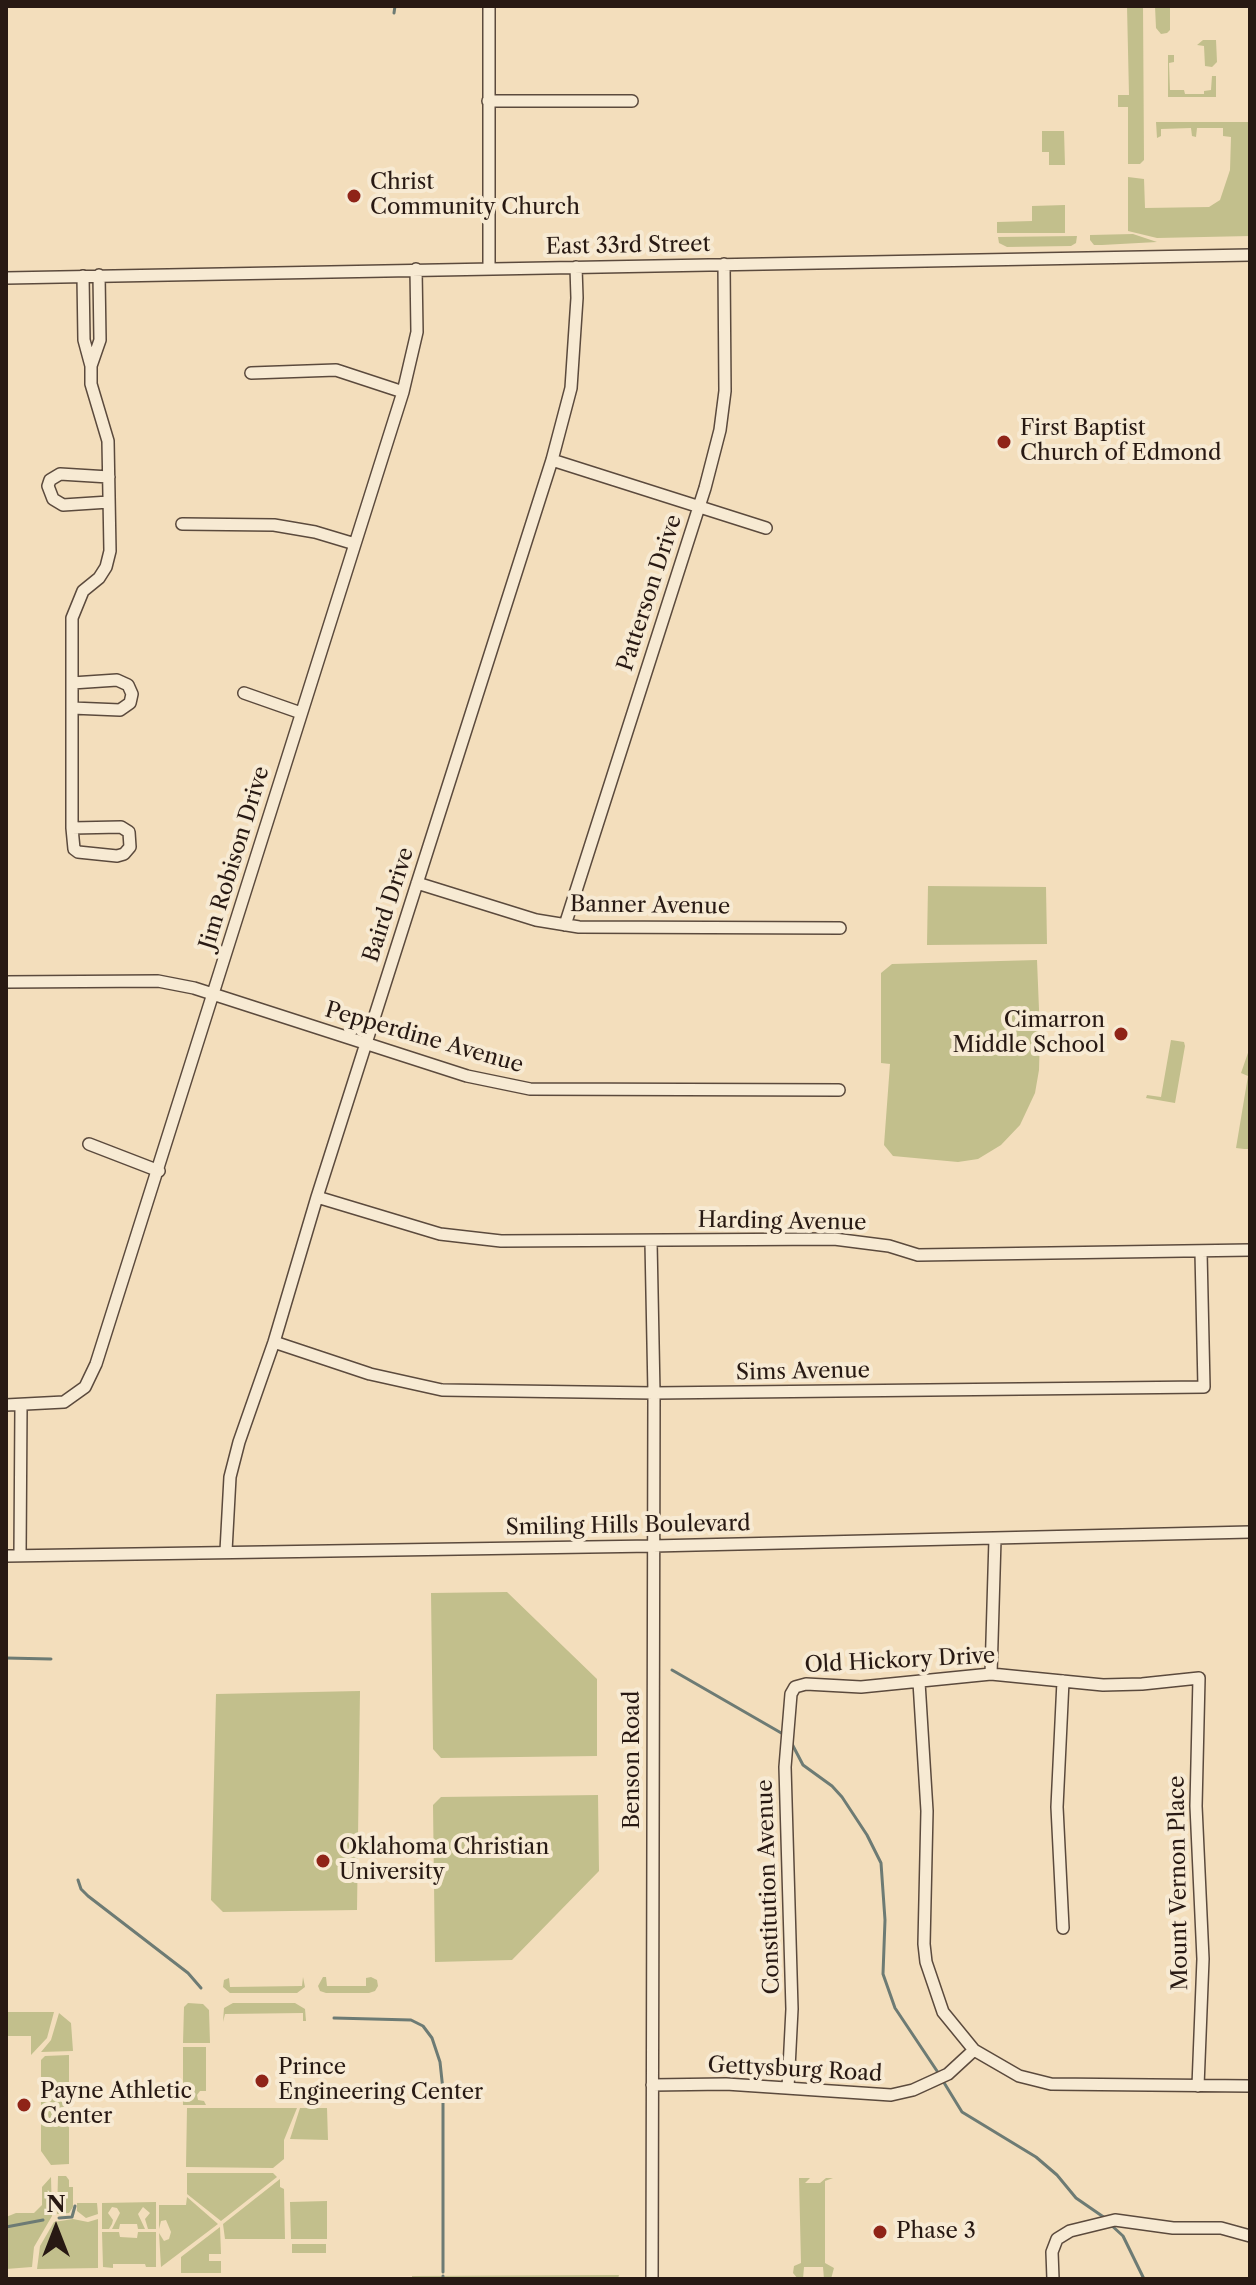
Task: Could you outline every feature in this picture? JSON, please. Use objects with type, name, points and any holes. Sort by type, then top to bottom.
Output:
[{"type":"street","points":[[489,6],[489,268]]},
{"type":"street","points":[[488,101],[632,101]]},
{"type":"street","name":"East 33rd Street","points":[[6,278],[1250,255]]},
{"type":"street","name":"Patterson Drive","points":[[565,925],[698,507],[723,412],[726,361],[724,264]]},
{"type":"street","name":"Baird Drive","points":[[226,1551],[230,1477],[239,1442],[274,1342],[317,1197],[552,460],[571,388],[576,267]]},
{"type":"street","name":"Jim Robison Drive","points":[[6,1405],[64,1402],[79,1394],[90,1379],[159,1171],[403,392],[417,332],[416,269]]},
{"type":"street","points":[[91,366],[100,333],[99,275]]},
{"type":"street","points":[[72,828],[121,827],[129,832],[131,843],[128,851],[117,856],[78,852],[74,849],[72,828],[74,609],[83,591],[99,578],[106,567],[110,551],[108,441],[91,384],[91,366],[84,333],[83,276]]},
{"type":"street","points":[[84,333],[100,333]]},
{"type":"street","points":[[251,373],[336,370],[403,392]]},
{"type":"street","points":[[552,460],[766,528]]},
{"type":"street","points":[[109,477],[60,474],[50,480],[48,486],[53,499],[63,505],[109,502]]},
{"type":"street","points":[[182,524],[274,525],[315,532],[355,544]]},
{"type":"street","points":[[72,683],[117,680],[128,685],[132,694],[130,703],[120,710],[72,708]]},
{"type":"street","points":[[244,693],[301,713]]},
{"type":"street","name":"Banner Avenue","points":[[417,883],[536,920],[591,928],[840,928]]},
{"type":"street","name":"Pepperdine Avenue","points":[[6,982],[144,980],[213,995],[467,1076],[530,1089],[839,1090]]},
{"type":"street","points":[[89,1144],[159,1171]]},
{"type":"street","name":"Harding Avenue","points":[[317,1197],[440,1234],[467,1238],[651,1242],[834,1239],[889,1246],[918,1255],[1250,1250]]},
{"type":"street","name":"Benson Road","points":[[651,1242],[654,1393],[652,2279]]},
{"type":"street","name":"Sims Avenue","points":[[274,1342],[370,1374],[442,1390],[654,1393],[1204,1387],[1201,1252]]},
{"type":"street","points":[[20,1555],[21,1406]]},
{"type":"street","name":"Smiling Hills Boulevard","points":[[6,1556],[653,1546],[1250,1532]]},
{"type":"street","points":[[991,1674],[995,1539]]},
{"type":"street","name":"Old Hickory Drive","points":[[795,1687],[806,1684],[861,1687],[991,1674],[1103,1685],[1199,1678]]},
{"type":"street","name":"Mount Vernon Place","points":[[1198,2086],[1203,1963],[1196,1806],[1199,1678]]},
{"type":"street","points":[[1063,1681],[1057,1807],[1063,1928]]},
{"type":"street","points":[[919,1682],[927,1811],[926,1962],[943,2012],[974,2050],[1019,2076],[1051,2084],[1250,2086]]},
{"type":"street","name":"Constitution Avenue","points":[[788,2088],[792,1994],[785,1767],[788,1702],[795,1687]]},
{"type":"street","name":"Gettysburg Road","points":[[652,2085],[726,2084],[865,2096],[891,2095],[913,2090],[948,2074],[974,2050]]},
{"type":"street","points":[[1053,2279],[1052,2252],[1057,2239],[1070,2231],[1115,2220],[1173,2228],[1221,2228],[1250,2236]]},
{"type":"shaded area","points":[[1127,6],[1143,6],[1144,160],[1140,164],[1128,164],[1128,107],[1118,107],[1118,95],[1129,95]]},
{"type":"shaded area","points":[[1155,6],[1170,6],[1170,30],[1167,33],[1161,34],[1156,28]]},
{"type":"shaded area","points":[[1203,40],[1216,40],[1217,62],[1212,67],[1205,66],[1204,46],[1197,45]]},
{"type":"shaded area","points":[[1168,55],[1174,55],[1174,62],[1169,63],[1170,90],[1204,94],[1204,91],[1211,90],[1212,76],[1216,76],[1216,97],[1168,97]]},
{"type":"shaded area","points":[[1156,122],[1250,122],[1250,236],[1157,238],[1128,231],[1128,177],[1144,179],[1145,208],[1209,207],[1220,200],[1230,170],[1231,137],[1223,136],[1223,128],[1197,128],[1196,137],[1192,136],[1191,128],[1161,129],[1161,136],[1157,138]]},
{"type":"shaded area","points":[[1042,131],[1064,131],[1065,165],[1049,165],[1049,152],[1042,152]]},
{"type":"shaded area","points":[[1065,205],[1065,233],[997,233],[997,222],[1032,221],[1032,206]]},
{"type":"shaded area","points":[[1133,234],[1157,242],[1094,245],[1090,240],[1090,235]]},
{"type":"shaded area","points":[[1077,236],[1076,243],[1071,246],[1007,247],[999,243],[998,237]]},
{"type":"shaded area","points":[[928,886],[1046,887],[1047,944],[927,945]]},
{"type":"shaded area","points":[[1037,960],[1039,1070],[1035,1093],[1020,1125],[1001,1145],[978,1159],[958,1162],[893,1156],[884,1145],[890,1064],[881,1063],[881,973],[892,964]]},
{"type":"shaded area","points":[[1171,1040],[1184,1042],[1185,1046],[1175,1103],[1146,1098],[1147,1095],[1161,1097]]},
{"type":"shaded area","points":[[1250,1047],[1250,1149],[1244,1149],[1236,1148],[1248,1076],[1241,1073]]},
{"type":"shaded area","points":[[507,1592],[597,1679],[597,1756],[441,1758],[433,1749],[431,1593]]},
{"type":"shaded area","points":[[360,1691],[357,1910],[223,1912],[211,1900],[216,1694]]},
{"type":"shaded area","points":[[598,1795],[599,1871],[512,1960],[435,1962],[433,1805],[441,1797]]},
{"type":"shaded area","points":[[303,1977],[305,1987],[297,1993],[230,1993],[223,1987],[224,1980],[229,1978],[230,1987],[302,1986]]},
{"type":"shaded area","points":[[326,1977],[327,1986],[366,1986],[366,1978],[371,1977],[377,1980],[378,1986],[369,1993],[326,1993],[320,1991],[318,1986]]},
{"type":"shaded area","points":[[188,2003],[203,2004],[209,2010],[210,2043],[183,2043],[184,2007]]},
{"type":"shaded area","points":[[233,2003],[295,2003],[305,2009],[306,2021],[303,2021],[303,2013],[225,2014],[223,2022],[224,2008]]},
{"type":"shaded area","points":[[6,2012],[54,2012],[47,2038],[31,2055],[31,2036],[6,2036]]},
{"type":"shaded area","points":[[59,2013],[71,2023],[73,2051],[41,2052],[51,2040]]},
{"type":"shaded area","points":[[183,2047],[206,2047],[206,2091],[200,2091],[197,2095],[198,2100],[206,2105],[183,2105]]},
{"type":"shaded area","points":[[69,2055],[69,2164],[51,2165],[41,2151],[41,2060],[45,2056]]},
{"type":"shaded area","points":[[187,2108],[297,2108],[284,2140],[284,2159],[273,2168],[186,2167]]},
{"type":"shaded area","points":[[300,2108],[327,2108],[328,2140],[290,2139]]},
{"type":"shaded area","points":[[187,2173],[273,2173],[277,2177],[221,2221],[187,2194]]},
{"type":"shaded area","points":[[58,2176],[66,2176],[69,2187],[73,2187],[73,2207],[69,2213],[57,2214]]},
{"type":"shaded area","points":[[51,2177],[52,2216],[34,2247],[32,2267],[6,2269],[6,2217],[16,2213],[34,2213],[42,2205],[42,2187]]},
{"type":"shaded area","points":[[799,2178],[810,2178],[805,2183],[820,2183],[826,2178],[833,2178],[825,2181],[825,2263],[834,2268],[831,2279],[824,2279],[823,2267],[804,2267],[803,2279],[798,2279],[793,2273],[794,2266],[801,2263]]},
{"type":"shaded area","points":[[280,2179],[280,2187],[284,2189],[285,2239],[225,2239],[223,2224]]},
{"type":"shaded area","points":[[187,2197],[218,2224],[161,2267],[159,2233],[164,2241],[169,2239],[171,2232],[166,2220],[161,2221],[159,2229],[159,2205],[186,2205]]},
{"type":"shaded area","points":[[327,2201],[327,2239],[291,2239],[290,2202]]},
{"type":"shaded area","points":[[156,2202],[156,2229],[148,2229],[145,2219],[150,2213],[143,2207],[138,2214],[145,2229],[138,2229],[137,2224],[120,2224],[119,2229],[112,2229],[120,2213],[112,2207],[108,2213],[112,2224],[109,2229],[102,2229],[102,2203]]},
{"type":"shaded area","points":[[77,2203],[97,2203],[98,2214],[86,2218],[77,2211]]},
{"type":"shaded area","points":[[73,2219],[88,2222],[98,2219],[98,2268],[37,2269],[40,2246],[54,2222]]},
{"type":"shaded area","points":[[220,2227],[221,2254],[209,2254],[209,2261],[221,2261],[221,2273],[181,2273],[181,2257]]},
{"type":"shaded area","points":[[102,2232],[119,2232],[120,2237],[137,2238],[138,2232],[156,2232],[156,2267],[113,2264],[113,2268],[103,2267]]},
{"type":"shaded area","points":[[292,2244],[326,2244],[326,2253],[292,2253]]},
{"type":"shaded area","points":[[619,2275],[618,2279],[412,2279],[412,2276]]},
{"type":"waterway","points":[[394,13],[395,6]]},
{"type":"waterway","points":[[6,1658],[51,1659]]},
{"type":"waterway","points":[[672,1670],[783,1734]]},
{"type":"waterway","points":[[791,1742],[803,1765],[842,1797],[881,1863],[885,1920],[883,1974],[895,2008],[939,2074]]},
{"type":"waterway","points":[[78,1880],[88,1896],[188,1973],[201,1988]]},
{"type":"waterway","points":[[334,2018],[411,2020],[423,2026],[432,2038],[440,2062],[443,2090],[443,2272]]},
{"type":"waterway","points":[[943,2081],[962,2112],[1036,2157],[1057,2175],[1076,2198],[1105,2218]]},
{"type":"waterway","points":[[59,2218],[72,2217],[75,2206]]},
{"type":"waterway","points":[[6,2227],[43,2220]]},
{"type":"waterway","points":[[1110,2224],[1123,2236],[1144,2279]]},
{"type":"place","name":"Christ Community Church","points":[[354,196]]},
{"type":"place","name":"First Baptist Church of Edmond","points":[[1004,442]]},
{"type":"place","name":"Cimarron Middle School","points":[[1121,1034]]},
{"type":"place","name":"Oklahoma Christian University","points":[[323,1861]]},
{"type":"place","name":"Prince Engineering Center","points":[[262,2081]]},
{"type":"place","name":"Payne Athletic Center","points":[[24,2105]]},
{"type":"place","name":"Phase 3","points":[[880,2232]]}]
